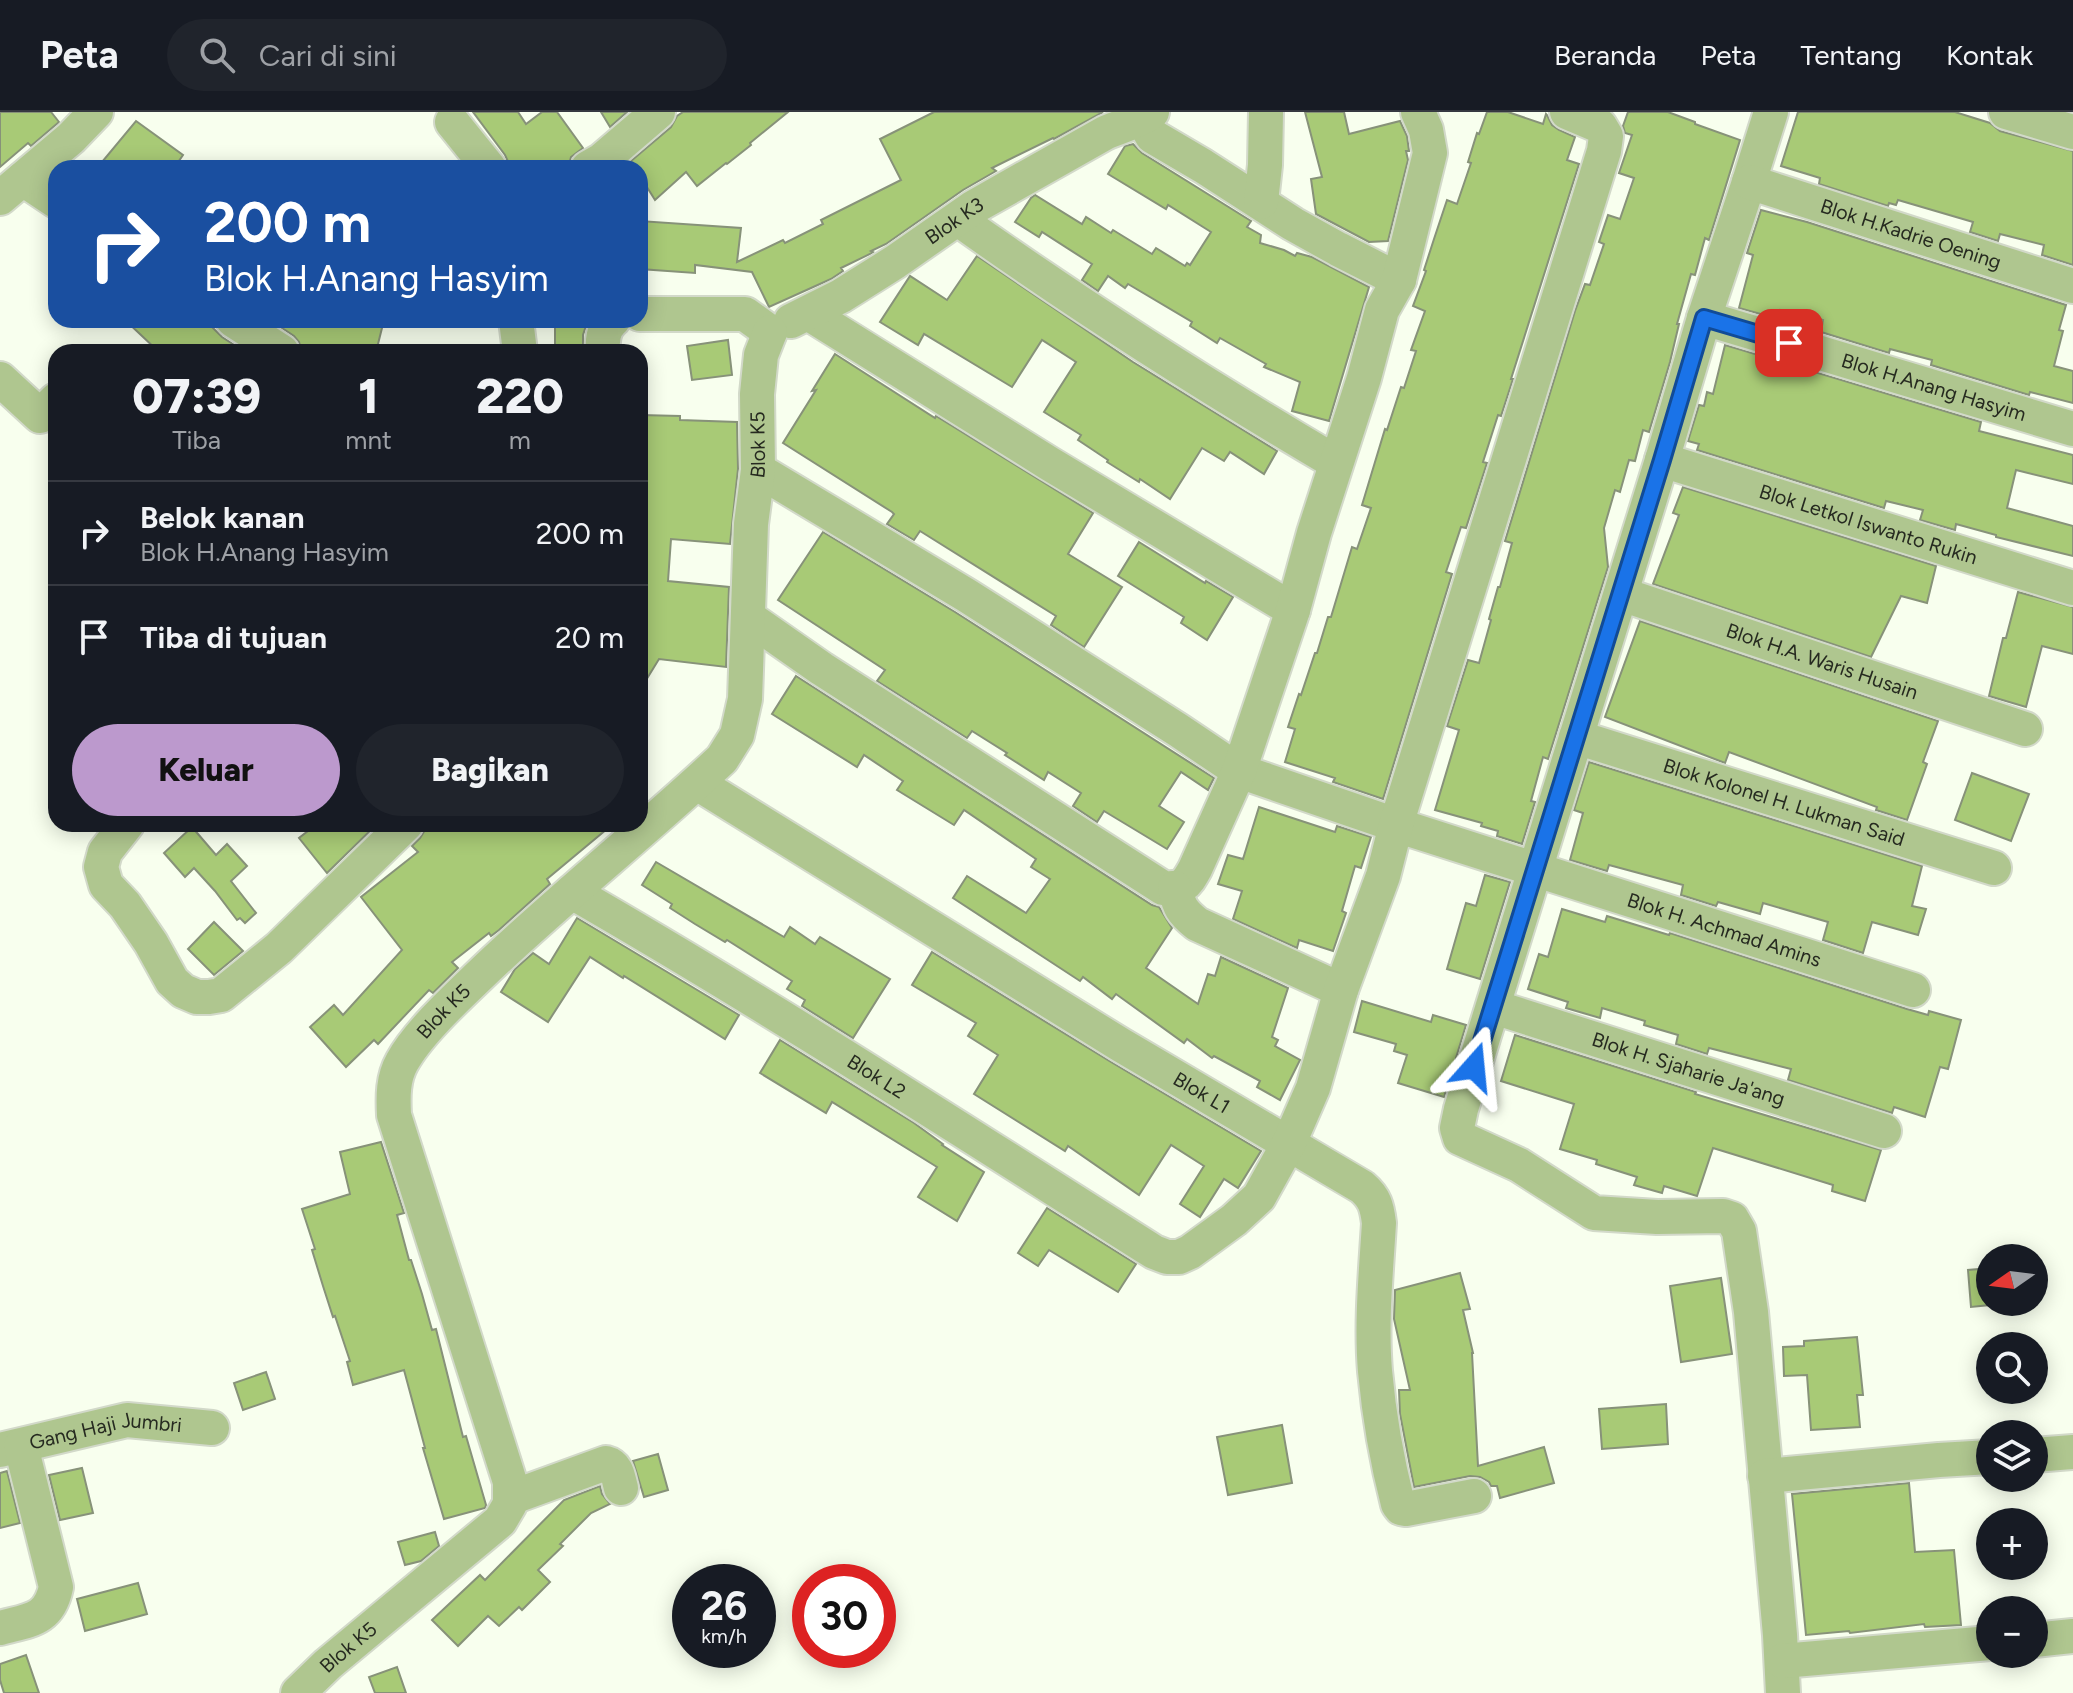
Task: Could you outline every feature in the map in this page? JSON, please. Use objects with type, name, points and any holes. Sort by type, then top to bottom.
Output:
[{"type":"street","points":[[12,188],[71,138],[96,112]]},
{"type":"street","points":[[600,160],[658,112]]},
{"type":"street","points":[[1261,202],[1266,112]]},
{"type":"street","points":[[1418,112],[1426,130],[1430,153]]},
{"type":"street","points":[[749,618],[822,669],[1163,888],[1175,888],[1187,883],[1239,771],[1293,610],[1382,310],[1399,280],[1442,112]]},
{"type":"street","points":[[1289,1143],[1313,1088],[1341,990],[1383,876],[1396,825],[1604,151],[1606,136],[1600,126],[1567,112]]},
{"type":"street","points":[[1771,112],[1704,318],[1457,1128],[1460,1138],[1519,1165],[1594,1213],[1657,1217],[1723,1216],[1732,1219],[1739,1231],[1751,1312],[1783,1677],[1976,1645]]},
{"type":"street","points":[[2006,112],[2073,132]]},
{"type":"street","name":"Blok K3","points":[[758,323],[808,313],[841,296],[974,207],[1105,133],[1148,116],[1152,136],[1293,224],[1399,280]]},
{"type":"street","points":[[452,122],[483,160]]},
{"type":"street","name":"Blok H.Kadrie Oening","points":[[1749,182],[2073,286]]},
{"type":"street","points":[[12,188],[48,199]]},
{"type":"street","points":[[958,219],[1031,271],[1335,462]]},
{"type":"street","points":[[648,290],[728,295],[758,323]]},
{"type":"street","points":[[808,313],[1293,610]]},
{"type":"street","points":[[648,315],[758,323]]},
{"type":"street","name":"Blok H.Anang Hasyim","points":[[1704,318],[2073,429]]},
{"type":"street","name":"Blok K5","points":[[648,826],[722,759],[737,735],[745,699],[751,524],[758,470],[757,394],[761,355],[758,323]]},
{"type":"street","points":[[245,328],[270,344]]},
{"type":"street","points":[[0,379],[40,416],[48,408]]},
{"type":"street","name":"Blok Letkol Iswanto Rukin","points":[[1662,460],[2073,588]]},
{"type":"street","name":"Blok H. Achmad Amins","points":[[758,470],[966,595],[1239,771],[1396,825],[1913,990]]},
{"type":"street","name":"Blok H.A. Waris Husain","points":[[1621,594],[2025,729]]},
{"type":"street","name":"Blok Kolonel H. Lukman Said","points":[[1576,737],[1994,868]]},
{"type":"street","name":"Blok L1","points":[[697,783],[1121,1045],[1373,1196],[1379,1223],[1375,1369],[1398,1504],[1406,1509],[1474,1496]]},
{"type":"street","points":[[121,832],[105,852],[101,867],[106,885],[125,905],[172,981],[183,991],[197,997],[221,995],[279,948],[398,832]]},
{"type":"street","name":"Blok K5","points":[[298,1693],[328,1664],[500,1521],[510,1504],[510,1482],[394,1115],[395,1078],[410,1049],[459,996],[516,941],[641,832]]},
{"type":"street","points":[[1175,888],[1179,906],[1197,924],[1341,990]]},
{"type":"street","name":"Blok L2","points":[[572,892],[667,946],[1154,1252],[1167,1257],[1179,1257],[1190,1252],[1234,1220],[1259,1197],[1289,1143]]},
{"type":"street","name":"Blok H. Sjaharie Ja'ang","points":[[1494,1007],[1884,1131]]},
{"type":"street","name":"Gang Haji Jumbri","points":[[10,1448],[127,1420],[212,1428]]},
{"type":"street","points":[[0,1628],[38,1617],[48,1610],[56,1587],[10,1448]]},
{"type":"street","points":[[2048,1454],[2073,1452]]},
{"type":"street","points":[[1765,1476],[1976,1458]]},
{"type":"street","points":[[510,1498],[606,1463],[616,1469],[621,1488]]},
{"type":"street","points":[[2048,1639],[2073,1636]]},
{"type":"building","points":[[0,112],[51,112],[59,122],[0,167]]},
{"type":"building","points":[[473,112],[518,112],[526,124],[542,112],[557,112],[583,148],[570,160],[507,160]]},
{"type":"building","points":[[601,112],[627,112],[610,127]]},
{"type":"building","points":[[683,112],[788,112],[697,186],[686,172],[655,200],[648,189],[648,160],[632,160],[671,127]]},
{"type":"building","points":[[934,112],[1103,112],[992,168],[996,171],[963,190],[886,244],[841,268],[843,271],[831,279],[769,307],[752,272],[695,265],[695,273],[648,270],[648,222],[741,228],[737,262],[823,224],[821,220],[901,180],[880,139]]},
{"type":"building","points":[[1305,112],[1344,112],[1349,134],[1400,121],[1409,151],[1406,151],[1408,160],[1388,241],[1369,242],[1316,214],[1311,179],[1322,177]]},
{"type":"building","points":[[1487,112],[1508,112],[1543,124],[1546,114],[1552,125],[1575,137],[1567,160],[1579,164],[1513,379],[1483,462],[1487,463],[1466,528],[1461,527],[1446,572],[1452,574],[1383,799],[1333,782],[1335,778],[1285,762],[1295,729],[1288,727],[1328,617],[1331,617],[1352,547],[1357,549],[1371,508],[1362,505],[1385,429],[1401,387],[1404,388],[1416,351],[1411,350],[1425,311],[1413,306],[1447,200],[1457,204],[1477,133]]},
{"type":"building","points":[[1628,112],[1668,112],[1740,140],[1709,240],[1705,238],[1695,275],[1691,274],[1649,432],[1643,430],[1635,461],[1629,460],[1620,492],[1615,490],[1604,528],[1608,567],[1548,759],[1543,757],[1531,801],[1535,802],[1522,844],[1497,836],[1498,831],[1481,826],[1482,823],[1435,810],[1459,730],[1447,726],[1468,660],[1479,663],[1512,543],[1505,541],[1575,311],[1585,284],[1590,285],[1604,244],[1599,242],[1608,215],[1620,219],[1634,178],[1619,173],[1632,135],[1625,133],[1623,126]]},
{"type":"building","points":[[1798,112],[1955,112],[1990,123],[2000,131],[2073,151],[2073,265],[2042,255],[2044,245],[2000,234],[1998,241],[1970,232],[1973,222],[1898,200],[1896,205],[1889,203],[1888,206],[1819,184],[1820,178],[1781,166]]},
{"type":"building","points":[[136,121],[183,155],[180,160],[104,160]]},
{"type":"building","points":[[1133,144],[1142,153],[1251,221],[1247,227],[1261,235],[1260,243],[1295,256],[1297,253],[1312,257],[1369,287],[1329,421],[1292,411],[1300,382],[1264,367],[1266,364],[1220,338],[1217,343],[1190,326],[1192,322],[1128,284],[1125,288],[1108,276],[1098,291],[1082,280],[1092,264],[1042,232],[1039,237],[1015,222],[1035,195],[1082,224],[1086,217],[1152,254],[1156,248],[1185,266],[1187,263],[1190,265],[1211,232],[1168,205],[1166,209],[1108,174],[1125,146]]},
{"type":"building","points":[[1761,210],[2066,305],[2054,366],[2073,371],[2073,403],[2030,392],[2029,395],[1931,365],[1932,360],[1890,349],[1889,353],[1821,332],[1823,320],[1780,310],[1775,318],[1739,308],[1753,255],[1747,253]]},
{"type":"building","points":[[977,256],[1133,362],[1277,451],[1264,474],[1230,452],[1224,461],[1202,448],[1170,499],[1107,462],[1078,440],[1081,435],[1044,412],[1076,362],[1042,340],[1012,387],[924,334],[918,345],[880,322],[910,276],[947,300]]},
{"type":"building","points":[[134,328],[213,328],[233,344],[150,344]]},
{"type":"building","points":[[282,328],[382,328],[378,344],[300,344]]},
{"type":"building","points":[[555,328],[585,328],[583,344],[555,344]]},
{"type":"building","points":[[728,340],[732,375],[692,380],[687,346]]},
{"type":"building","points":[[1725,345],[1981,422],[1979,431],[2073,455],[2073,484],[2016,470],[2007,508],[2073,526],[2073,556],[1956,524],[1955,530],[1920,520],[1923,510],[1886,501],[1884,508],[1697,450],[1699,444],[1688,441],[1699,405],[1704,406],[1707,392],[1713,394]]},
{"type":"building","points":[[835,354],[1093,513],[1068,554],[1122,587],[1084,647],[1051,625],[1056,616],[920,531],[914,540],[887,524],[894,514],[892,512],[783,443]]},
{"type":"building","points":[[648,415],[737,422],[738,469],[730,544],[671,539],[668,581],[729,587],[726,667],[659,659],[648,677]]},
{"type":"building","points":[[1683,487],[1936,566],[1927,603],[1901,596],[1871,657],[1653,584],[1679,515],[1673,513]]},
{"type":"building","points":[[823,532],[955,612],[1214,778],[1208,790],[1181,772],[1159,806],[1184,822],[1167,849],[1104,811],[1097,822],[1073,806],[1081,793],[1048,772],[1044,780],[972,731],[967,738],[877,681],[885,670],[778,600]]},
{"type":"building","points":[[1139,542],[1233,597],[1207,640],[1181,623],[1184,617],[1118,576]]},
{"type":"building","points":[[2018,592],[2073,607],[2073,654],[2042,646],[2026,707],[1989,696]]},
{"type":"building","points":[[1640,621],[1938,721],[1907,820],[1729,752],[1725,763],[1605,717]]},
{"type":"building","points":[[796,676],[1159,907],[1172,928],[1146,968],[1198,1004],[1208,974],[1215,976],[1221,957],[1288,988],[1272,1037],[1278,1040],[1275,1046],[1300,1060],[1280,1100],[1257,1087],[1260,1081],[1214,1056],[1212,1058],[1187,1039],[1184,1043],[1116,994],[1112,999],[1083,977],[1080,981],[953,898],[967,876],[1026,913],[1050,879],[1031,867],[1036,859],[964,810],[954,825],[897,790],[903,781],[864,755],[857,767],[772,714]]},
{"type":"building","points":[[1589,762],[1922,866],[1912,906],[1926,909],[1918,935],[1872,922],[1863,953],[1823,940],[1828,922],[1763,903],[1760,914],[1718,902],[1716,906],[1681,895],[1683,885],[1609,865],[1607,871],[1570,860],[1583,813],[1574,810]]},
{"type":"building","points":[[1972,773],[2029,794],[2011,841],[1955,820]]},
{"type":"building","points":[[1259,807],[1335,832],[1337,826],[1371,837],[1361,868],[1355,866],[1342,911],[1346,913],[1333,951],[1299,940],[1297,948],[1233,919],[1242,891],[1218,884],[1228,855],[1243,859]]},
{"type":"building","points":[[187,832],[196,832],[216,855],[227,844],[247,866],[231,881],[256,913],[245,923],[240,918],[237,920],[194,868],[185,877],[164,853]]},
{"type":"building","points":[[307,832],[369,832],[327,873],[299,838]]},
{"type":"building","points":[[424,832],[603,832],[547,879],[550,884],[499,930],[491,936],[489,933],[452,962],[458,968],[433,993],[429,990],[378,1044],[374,1040],[346,1067],[310,1027],[334,1005],[343,1015],[402,950],[361,897],[418,852],[412,846]]},
{"type":"building","points":[[656,862],[784,937],[790,927],[815,944],[820,937],[890,979],[853,1038],[802,1006],[805,1000],[787,989],[792,981],[670,908],[672,904],[642,885]]},
{"type":"building","points":[[1485,875],[1510,882],[1480,979],[1447,969],[1466,903],[1476,906]]},
{"type":"building","points":[[1562,909],[1605,922],[1607,916],[1670,933],[1907,1009],[1928,1015],[1929,1011],[1961,1020],[1948,1069],[1940,1067],[1925,1117],[1894,1107],[1892,1113],[1788,1080],[1791,1069],[1709,1048],[1707,1054],[1676,1044],[1678,1035],[1644,1025],[1645,1021],[1602,1008],[1600,1018],[1566,1008],[1568,1002],[1528,989],[1539,954],[1548,957]]},
{"type":"building","points":[[577,918],[739,1015],[725,1039],[590,957],[548,1022],[501,992],[515,969],[533,953],[549,964]]},
{"type":"building","points":[[214,922],[243,951],[214,975],[188,949]]},
{"type":"building","points":[[932,952],[1261,1151],[1238,1188],[1224,1179],[1200,1217],[1180,1204],[1204,1166],[1171,1145],[1139,1195],[1068,1146],[1065,1151],[974,1094],[998,1055],[968,1036],[976,1023],[912,985]]},
{"type":"building","points":[[1362,1001],[1431,1022],[1433,1015],[1466,1025],[1444,1097],[1398,1083],[1407,1055],[1394,1051],[1396,1044],[1354,1032]]},
{"type":"building","points":[[1515,1035],[1881,1150],[1865,1201],[1832,1191],[1833,1185],[1713,1148],[1697,1196],[1664,1186],[1662,1193],[1634,1185],[1637,1177],[1560,1149],[1574,1104],[1501,1081]]},
{"type":"building","points":[[780,1040],[914,1123],[984,1172],[957,1221],[918,1197],[937,1167],[832,1102],[826,1113],[760,1073]]},
{"type":"building","points":[[381,1142],[404,1213],[397,1215],[409,1260],[432,1330],[436,1329],[463,1437],[466,1436],[486,1505],[485,1508],[444,1519],[404,1370],[353,1385],[347,1362],[350,1361],[323,1286],[302,1209],[350,1194],[340,1152]]},
{"type":"building","points":[[1047,1208],[1136,1264],[1118,1292],[1049,1250],[1038,1266],[1018,1253]]},
{"type":"building","points":[[1976,1269],[1976,1306],[1971,1307],[1968,1270]]},
{"type":"building","points":[[1460,1273],[1470,1309],[1463,1310],[1473,1353],[1478,1466],[1544,1447],[1554,1483],[1500,1498],[1497,1486],[1491,1486],[1480,1477],[1470,1476],[1414,1487],[1400,1414],[1399,1390],[1410,1390],[1394,1319],[1395,1290]]},
{"type":"building","points":[[1721,1278],[1732,1354],[1681,1362],[1670,1286]]},
{"type":"building","points":[[1857,1337],[1863,1395],[1857,1395],[1860,1427],[1811,1430],[1807,1375],[1784,1376],[1783,1347],[1804,1346],[1804,1341]]},
{"type":"building","points":[[266,1372],[275,1399],[243,1410],[234,1383]]},
{"type":"building","points":[[1666,1404],[1668,1444],[1602,1449],[1599,1409]]},
{"type":"building","points":[[1282,1425],[1292,1483],[1228,1495],[1217,1437]]},
{"type":"building","points":[[658,1454],[668,1490],[644,1497],[633,1461]]},
{"type":"building","points":[[82,1468],[93,1513],[60,1520],[49,1475]]},
{"type":"building","points":[[7,1471],[20,1523],[0,1528],[0,1473]]},
{"type":"building","points":[[1909,1483],[1915,1552],[1954,1550],[1961,1625],[1925,1627],[1924,1624],[1806,1635],[1792,1494]]},
{"type":"building","points":[[600,1486],[610,1504],[591,1513],[538,1570],[550,1582],[522,1610],[519,1607],[499,1626],[488,1616],[458,1646],[432,1620],[480,1575],[485,1580],[564,1500]]},
{"type":"building","points":[[435,1532],[439,1546],[421,1561],[405,1565],[398,1542]]},
{"type":"building","points":[[138,1583],[147,1614],[85,1631],[77,1599]]},
{"type":"building","points":[[26,1655],[39,1693],[4,1693],[0,1664]]},
{"type":"building","points":[[397,1667],[406,1693],[375,1693],[369,1677]]},
{"type":"route","points":[[1474,1067],[1704,318],[1789,343]]}]
